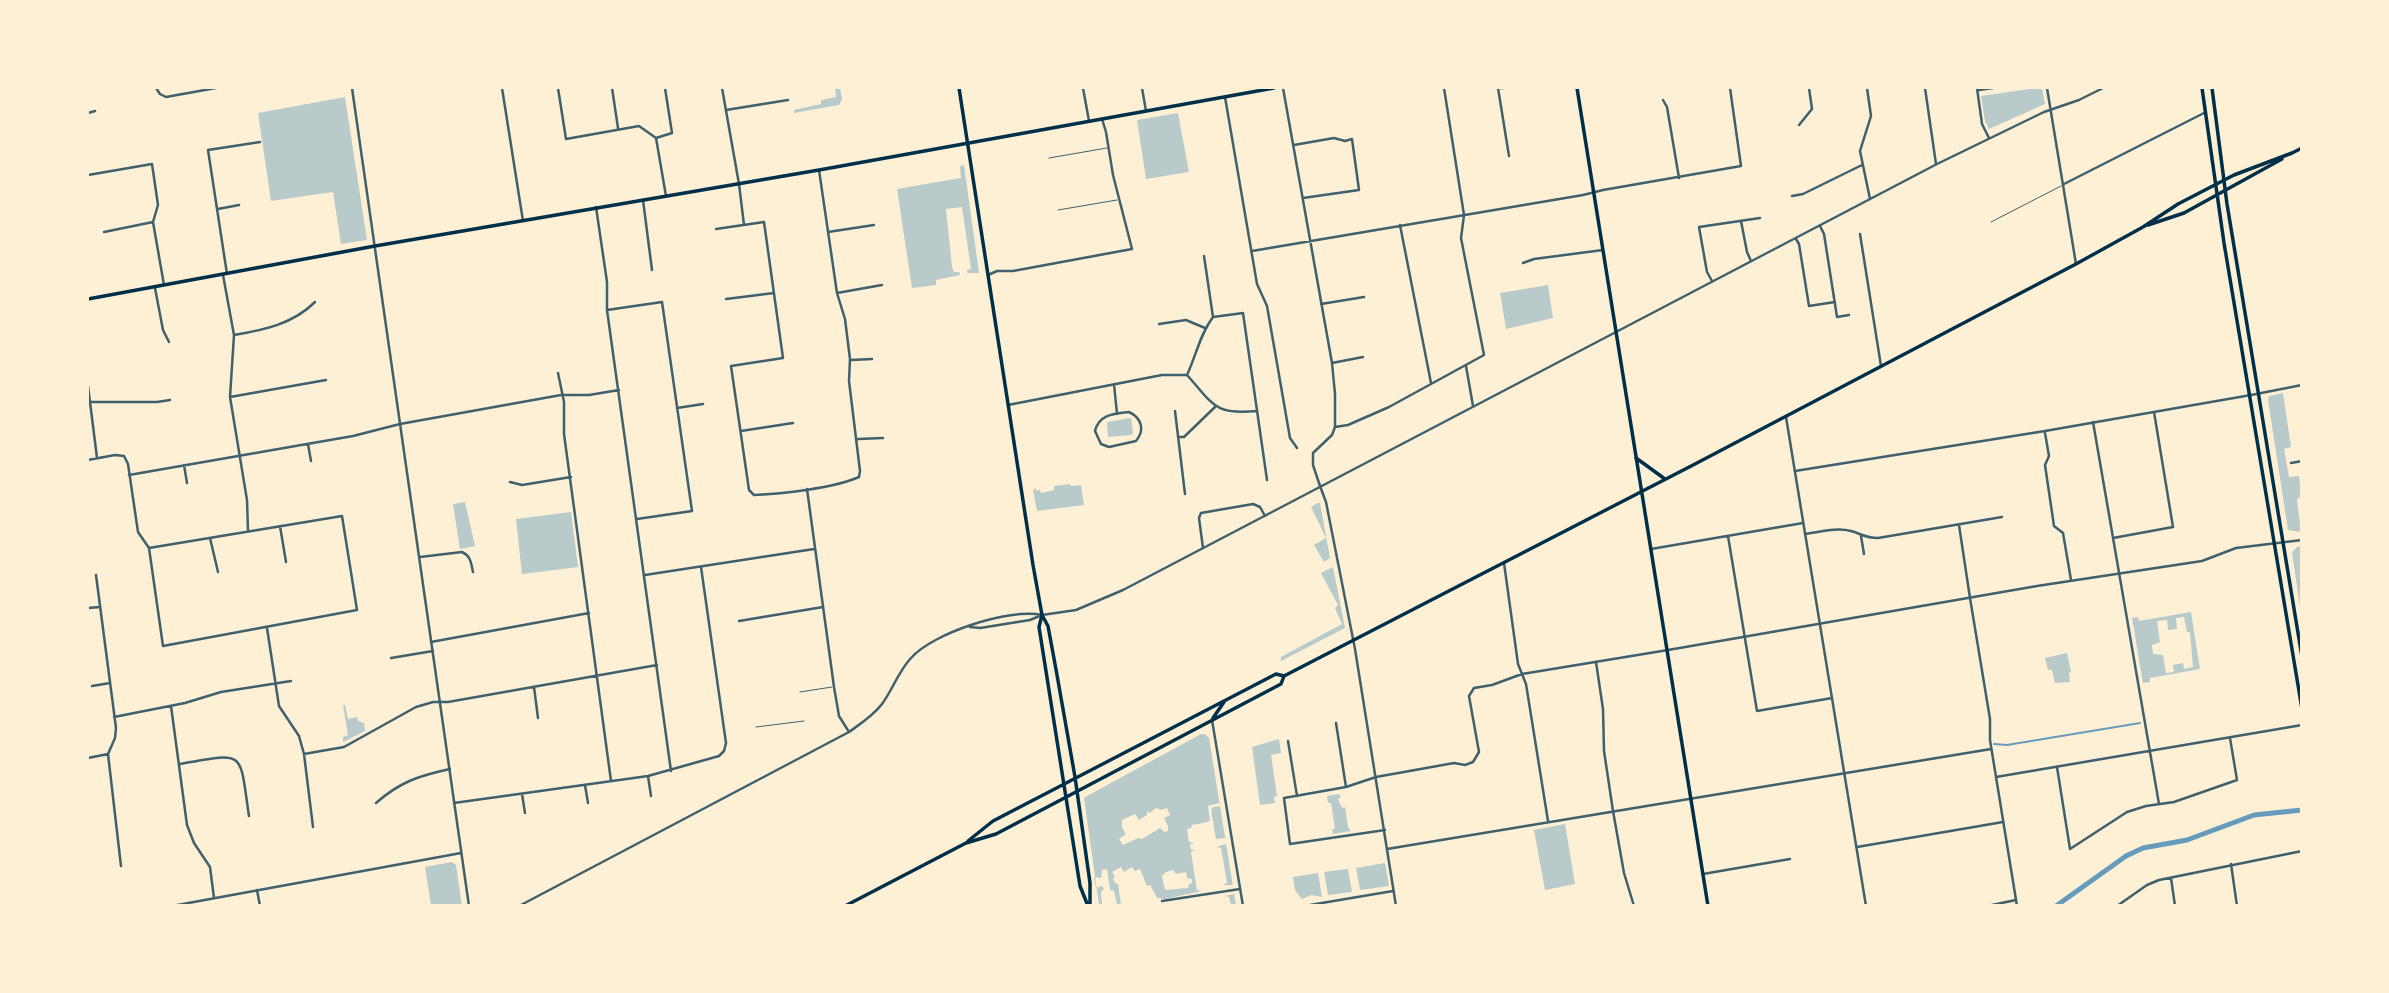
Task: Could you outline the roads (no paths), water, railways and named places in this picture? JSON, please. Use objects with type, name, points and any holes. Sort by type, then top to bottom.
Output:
[{"type":"main road","points":[[959,88],[1042,615],[1048,626],[1075,777],[1090,883],[1089,905]]},
{"type":"main road","points":[[88,299],[1273,88]]},
{"type":"main road","points":[[1577,88],[1708,905]]},
{"type":"main road","points":[[2202,88],[2224,243],[2301,709]]},
{"type":"main road","points":[[2212,88],[2226,191],[2299,626],[2301,657]]},
{"type":"main road","points":[[2143,227],[2184,213],[2301,148]]},
{"type":"main road","points":[[845,905],[966,843],[996,834],[1213,720],[1280,684],[1284,676],[2076,264],[2217,183],[2292,153]]},
{"type":"main road","points":[[1636,458],[1665,479]]},
{"type":"main road","points":[[1042,615],[1039,627],[1080,886],[1089,905]]},
{"type":"main road","points":[[966,843],[993,821],[1064,782],[1276,674],[1284,676]]},
{"type":"main road","points":[[1213,720],[1225,700]]},
{"type":"street","points":[[156,88],[166,97],[216,88]]},
{"type":"street","points":[[352,88],[469,905]]},
{"type":"street","points":[[502,88],[523,220]]},
{"type":"street","points":[[558,88],[566,139],[639,126],[656,138],[666,195]]},
{"type":"street","points":[[612,88],[618,128]]},
{"type":"street","points":[[656,138],[672,133],[665,88]]},
{"type":"street","points":[[722,88],[744,225]]},
{"type":"street","points":[[1083,88],[1089,121]]},
{"type":"street","points":[[1142,88],[1146,111]]},
{"type":"street","points":[[1283,88],[1332,363],[1335,394],[1335,427],[1332,435],[1318,447],[1312,458],[1326,502],[1352,640],[1396,905]]},
{"type":"street","points":[[1335,427],[1348,425],[1484,355],[1461,238],[1464,215],[1444,88]]},
{"type":"street","points":[[1504,88],[1498,88],[1509,156]]},
{"type":"street","points":[[1252,251],[1741,166],[1730,88]]},
{"type":"street","points":[[1798,125],[1812,109],[1809,88]]},
{"type":"street","points":[[1867,88],[1871,116],[1860,150],[1870,199]]},
{"type":"street","points":[[1925,88],[1937,164]]},
{"type":"street","points":[[1989,138],[1982,124],[1977,89],[1993,88]]},
{"type":"street","points":[[2047,88],[2076,264]]},
{"type":"street","points":[[970,627],[980,628],[1030,620],[1042,615],[1082,608],[1124,590],[1937,164],[2051,109],[2079,100],[2103,88]]},
{"type":"street","points":[[1225,97],[1257,284],[1267,306],[1290,438],[1297,448]]},
{"type":"street","points":[[726,110],[788,100]]},
{"type":"street","points":[[1663,100],[1667,107],[1679,178]]},
{"type":"street","points":[[88,113],[95,111]]},
{"type":"street","points":[[2064,184],[2206,112]]},
{"type":"street","points":[[987,275],[997,271],[1013,271],[1132,249],[1102,119]]},
{"type":"street","points":[[1294,145],[1334,138],[1345,141],[1352,139],[1359,190],[1303,198]]},
{"type":"street","points":[[248,531],[247,500],[230,397],[234,335],[208,150],[260,142]]},
{"type":"street","points":[[88,175],[152,164],[158,205],[153,222],[164,285]]},
{"type":"street","points":[[1792,196],[1803,194],[1862,165]]},
{"type":"street","points":[[716,229],[764,222],[783,358],[731,366],[749,490],[754,495],[807,489],[859,477],[845,319],[837,293],[819,170]]},
{"type":"street","points":[[643,199],[652,270]]},
{"type":"street","points":[[218,209],[239,205]]},
{"type":"street","points":[[596,207],[607,282],[607,310],[671,771]]},
{"type":"street","points":[[1712,281],[1707,272],[1699,227],[1760,218]]},
{"type":"street","points":[[1741,220],[1751,261]]},
{"type":"street","points":[[104,232],[153,222]]},
{"type":"street","points":[[828,232],[874,225]]},
{"type":"street","points":[[1400,225],[1431,383]]},
{"type":"street","points":[[1819,225],[1824,234],[1837,317],[1849,315]]},
{"type":"street","points":[[1860,234],[1881,366]]},
{"type":"street","points":[[1796,238],[1809,306],[1835,302]]},
{"type":"street","points":[[1523,263],[1534,259],[1603,250]]},
{"type":"street","points":[[1187,375],[1205,328],[1213,317],[1204,256]]},
{"type":"street","points":[[837,293],[882,285]]},
{"type":"street","points":[[155,286],[163,330],[169,342]]},
{"type":"street","points":[[726,299],[774,293]]},
{"type":"street","points":[[1321,304],[1364,297]]},
{"type":"street","points":[[234,335],[280,325],[305,312],[315,302]]},
{"type":"street","points":[[607,310],[662,302],[692,511],[637,519]]},
{"type":"street","points":[[1213,317],[1243,313],[1267,480]]},
{"type":"street","points":[[1159,324],[1185,320],[1205,328]]},
{"type":"street","points":[[1332,363],[1363,357]]},
{"type":"street","points":[[850,359],[872,359]]},
{"type":"street","points":[[1466,366],[1474,406]]},
{"type":"street","points":[[558,373],[564,402],[564,434],[611,781]]},
{"type":"street","points":[[1007,405],[1162,375],[1187,375],[1219,410],[1257,411]]},
{"type":"street","points":[[230,397],[326,380]]},
{"type":"street","points":[[1114,384],[1117,414]]},
{"type":"street","points":[[1795,471],[2045,431],[2301,385]]},
{"type":"street","points":[[88,386],[97,458]]},
{"type":"street","points":[[129,475],[353,436],[400,424],[561,395],[589,395],[619,390]]},
{"type":"street","points":[[90,402],[170,400]]},
{"type":"street","points":[[677,408],[703,404]]},
{"type":"street","points":[[1178,437],[1184,437],[1216,407]]},
{"type":"street","points":[[1175,411],[1185,494]]},
{"type":"street","points":[[1129,412],[1136,416],[1142,428],[1139,438],[1133,443],[1104,446],[1096,436],[1096,426],[1103,417],[1117,414],[1129,412]]},
{"type":"street","points":[[2113,538],[2173,527],[2154,412]]},
{"type":"street","points":[[1786,417],[1866,905]]},
{"type":"street","points":[[2093,422],[2159,804]]},
{"type":"street","points":[[741,432],[793,423]]},
{"type":"street","points":[[2045,431],[2049,456],[2045,465],[2054,526],[2063,533],[2071,580]]},
{"type":"street","points":[[857,439],[883,438]]},
{"type":"street","points":[[308,444],[311,461]]},
{"type":"street","points":[[88,460],[124,456],[138,532],[149,548],[163,646],[357,610],[342,516],[149,548]]},
{"type":"street","points":[[2291,463],[2301,461]]},
{"type":"street","points":[[184,465],[187,483]]},
{"type":"street","points":[[510,482],[522,485],[571,477]]},
{"type":"street","points":[[807,489],[839,716],[849,732]]},
{"type":"street","points":[[1203,548],[1199,518],[1205,511],[1253,503],[1260,507],[1265,516]]},
{"type":"street","points":[[1805,534],[1839,529],[1878,538],[2002,517]]},
{"type":"street","points":[[1651,549],[1804,523]]},
{"type":"street","points":[[1959,524],[2016,903],[1987,905]]},
{"type":"street","points":[[280,526],[286,562]]},
{"type":"street","points":[[1728,536],[1757,711],[1832,698]]},
{"type":"street","points":[[1861,536],[1864,554]]},
{"type":"street","points":[[210,538],[218,572]]},
{"type":"street","points":[[1385,830],[1290,844],[1284,799],[1346,787],[1376,776],[1474,762],[1479,752],[1469,696],[1474,688],[1492,685],[1522,674],[2071,580],[2202,561],[2236,548],[2301,540]]},
{"type":"street","points":[[645,575],[815,549]]},
{"type":"street","points":[[420,557],[462,552],[468,554],[473,572]]},
{"type":"street","points":[[1504,563],[1518,664],[1526,684],[1548,822]]},
{"type":"street","points":[[454,803],[648,776],[719,756],[726,743],[701,567]]},
{"type":"street","points":[[96,575],[114,717],[115,738],[108,754],[121,866]]},
{"type":"street","points":[[88,608],[100,607]]},
{"type":"street","points":[[739,621],[823,607]]},
{"type":"street","points":[[519,905],[849,732],[876,711],[913,655],[927,643],[999,617],[1029,612],[1042,615]]},
{"type":"street","points":[[431,642],[589,613]]},
{"type":"street","points":[[266,627],[279,706],[299,736],[304,754],[313,827]]},
{"type":"street","points":[[391,658],[433,651]]},
{"type":"street","points":[[1596,662],[1603,709],[1604,751],[1613,811],[1624,873],[1634,905]]},
{"type":"street","points":[[304,754],[344,747],[416,707],[433,702],[657,665]]},
{"type":"street","points":[[114,717],[172,706],[221,691],[291,681]]},
{"type":"street","points":[[92,686],[110,683]]},
{"type":"street","points":[[534,687],[538,718]]},
{"type":"street","points":[[172,706],[187,825],[194,843],[210,867],[215,898]]},
{"type":"street","points":[[1213,720],[1243,905]]},
{"type":"street","points":[[1336,723],[1346,787]]},
{"type":"street","points":[[1996,777],[2301,725]]},
{"type":"street","points":[[2057,767],[2070,849],[2127,811],[2174,802],[2237,780],[2230,738]]},
{"type":"street","points":[[1288,741],[1297,796]]},
{"type":"street","points":[[1387,849],[1992,748]]},
{"type":"street","points":[[88,758],[108,754]]},
{"type":"street","points":[[179,764],[233,757],[242,768],[249,816]]},
{"type":"street","points":[[376,803],[393,788],[419,776],[450,769]]},
{"type":"street","points":[[648,776],[651,796]]},
{"type":"street","points":[[585,785],[587,803]]},
{"type":"street","points":[[522,794],[525,813]]},
{"type":"street","points":[[1857,847],[2003,822]]},
{"type":"street","points":[[2117,905],[2153,882],[2301,851]]},
{"type":"street","points":[[172,905],[461,853]]},
{"type":"street","points":[[1703,874],[1790,859]]},
{"type":"street","points":[[2231,864],[2237,905]]},
{"type":"street","points":[[2171,878],[2175,905]]},
{"type":"street","points":[[1162,901],[1240,889]]},
{"type":"street","points":[[257,890],[260,905]]},
{"type":"street","points":[[1310,905],[1394,891]]},
{"type":"lane","points":[[1049,158],[1109,148]]},
{"type":"lane","points":[[1991,222],[2064,184]]},
{"type":"lane","points":[[1058,210],[1120,199]]},
{"type":"lane","points":[[800,692],[834,687]]},
{"type":"lane","points":[[756,727],[804,721]]},
{"type":"waterway","points":[[1994,744],[2007,745],[2140,723]]},
{"type":"waterway","points":[[2056,906],[2126,856],[2143,848],[2187,840],[2254,815],[2302,810]]}]
